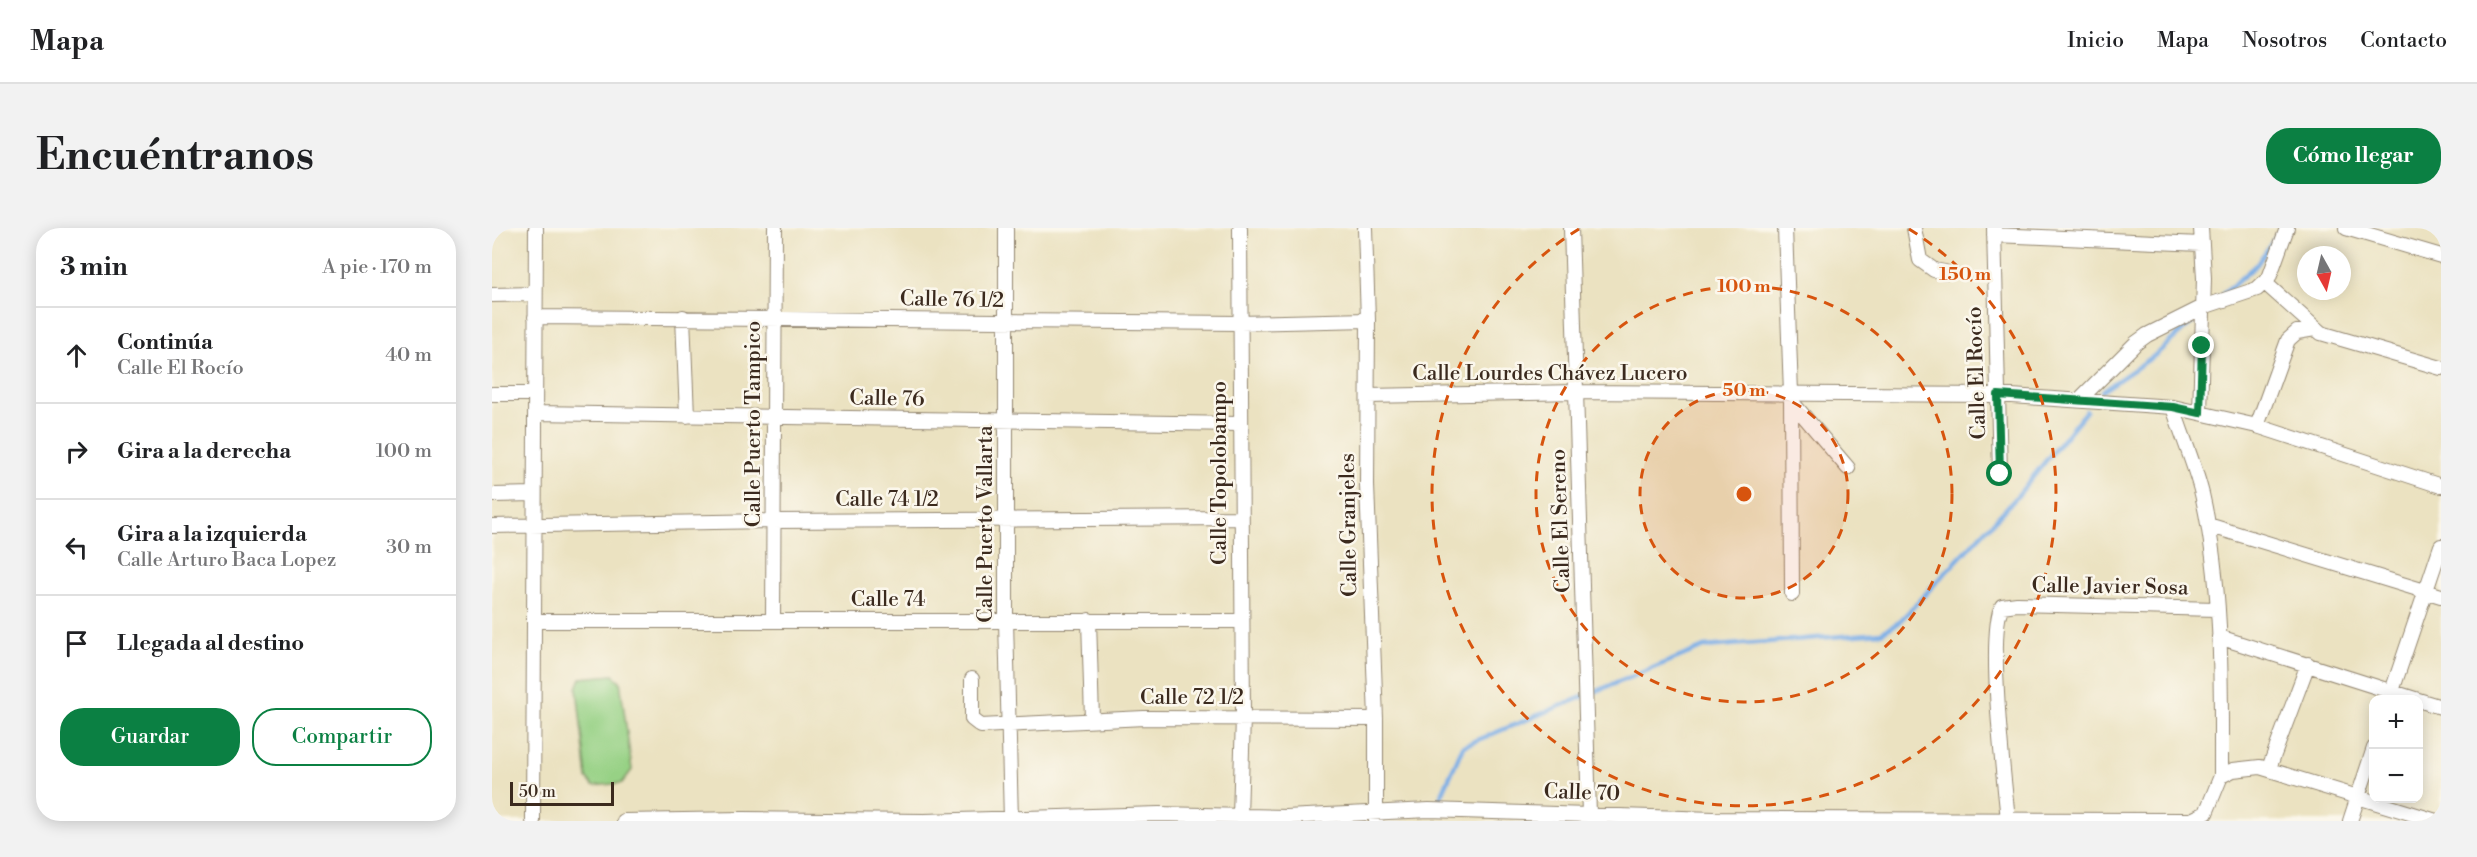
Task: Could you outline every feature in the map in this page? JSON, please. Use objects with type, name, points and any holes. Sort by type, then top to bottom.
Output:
[{"type":"street","points":[[533,821],[536,621],[534,494],[536,228]]},
{"type":"street","name":"Calle Puerto Tampico","points":[[773,620],[775,228]]},
{"type":"street","name":"Calle Puerto Vallarta","points":[[1006,228],[1004,321],[1006,620],[1012,820]]},
{"type":"street","name":"Calle Topolobampo","points":[[1240,228],[1240,621],[1243,717],[1240,816]]},
{"type":"street","name":"Calle Granjeles","points":[[1365,228],[1368,320],[1367,485],[1376,719],[1376,817]]},
{"type":"street","name":"Calle El Sereno","points":[[1571,228],[1589,814]]},
{"type":"street","points":[[1785,228],[1791,397],[1792,594]]},
{"type":"street","points":[[1914,228],[1920,260],[1934,270],[1946,272]]},
{"type":"street","points":[[2200,413],[2204,307],[2201,228]]},
{"type":"street","points":[[2079,400],[2136,343],[2204,307],[2249,293],[2265,283],[2287,228]]},
{"type":"street","points":[[2346,228],[2441,256]]},
{"type":"street","points":[[1994,231],[2201,244]]},
{"type":"street","name":"Calle El Rocío","points":[[1994,231],[2000,474]]},
{"type":"street","points":[[2265,283],[2315,329],[2328,336],[2441,368]]},
{"type":"street","points":[[492,295],[535,294]]},
{"type":"street","name":"Calle 76 1/2","points":[[536,317],[1240,323],[1368,320]]},
{"type":"street","points":[[683,317],[687,416]]},
{"type":"street","points":[[2257,426],[2288,340],[2297,332],[2315,329]]},
{"type":"street","name":"Calle Lourdes Chávez Lucero","points":[[1368,396],[1577,392],[1791,397],[1998,395],[2173,407],[2257,426],[2441,486]]},
{"type":"street","points":[[492,394],[535,394]]},
{"type":"street","points":[[1791,397],[1848,468]]},
{"type":"street","points":[[2173,407],[2201,493],[2208,525],[2219,637],[2221,776],[2206,813],[2192,820]]},
{"type":"street","name":"Calle 76","points":[[535,413],[1240,424]]},
{"type":"street","points":[[492,495],[534,494]]},
{"type":"street","name":"Calle 74 1/2","points":[[535,525],[774,520],[1240,518]]},
{"type":"street","points":[[492,526],[535,525]]},
{"type":"street","points":[[2208,525],[2441,596]]},
{"type":"street","points":[[2219,637],[2308,664],[2390,695],[2441,546]]},
{"type":"street","name":"Calle Javier Sosa","points":[[2008,819],[1997,664],[1998,623],[2002,606],[2018,604],[2217,609]]},
{"type":"street","points":[[1089,620],[1092,719]]},
{"type":"street","name":"Calle 74","points":[[536,621],[1240,621]]},
{"type":"street","points":[[2269,768],[2308,664]]},
{"type":"street","name":"Calle 72 1/2","points":[[972,679],[972,719],[975,724],[1092,719],[1243,717],[1376,719]]},
{"type":"street","points":[[2423,702],[2441,707]]},
{"type":"street","points":[[2350,821],[2373,749]]},
{"type":"street","points":[[2221,776],[2247,767],[2269,768],[2436,821]]},
{"type":"street","name":"Calle 70","points":[[624,821],[1012,820],[1159,814],[1376,817],[1429,810],[1714,819],[2192,820]]},
{"type":"green space","points":[[613,675],[620,681],[632,770],[622,783],[593,786],[587,778],[577,688],[581,678]]},
{"type":"waterway","points":[[2222,295],[2257,264],[2281,230]]},
{"type":"waterway","points":[[2102,391],[2154,356],[2200,315]]},
{"type":"waterway","points":[[1440,799],[1463,746],[1704,647],[1881,633],[1898,623],[2015,499],[2086,411]]},
{"type":"route","points":[[2000,474],[1998,395],[2173,407],[2200,413],[2202,346]]}]
